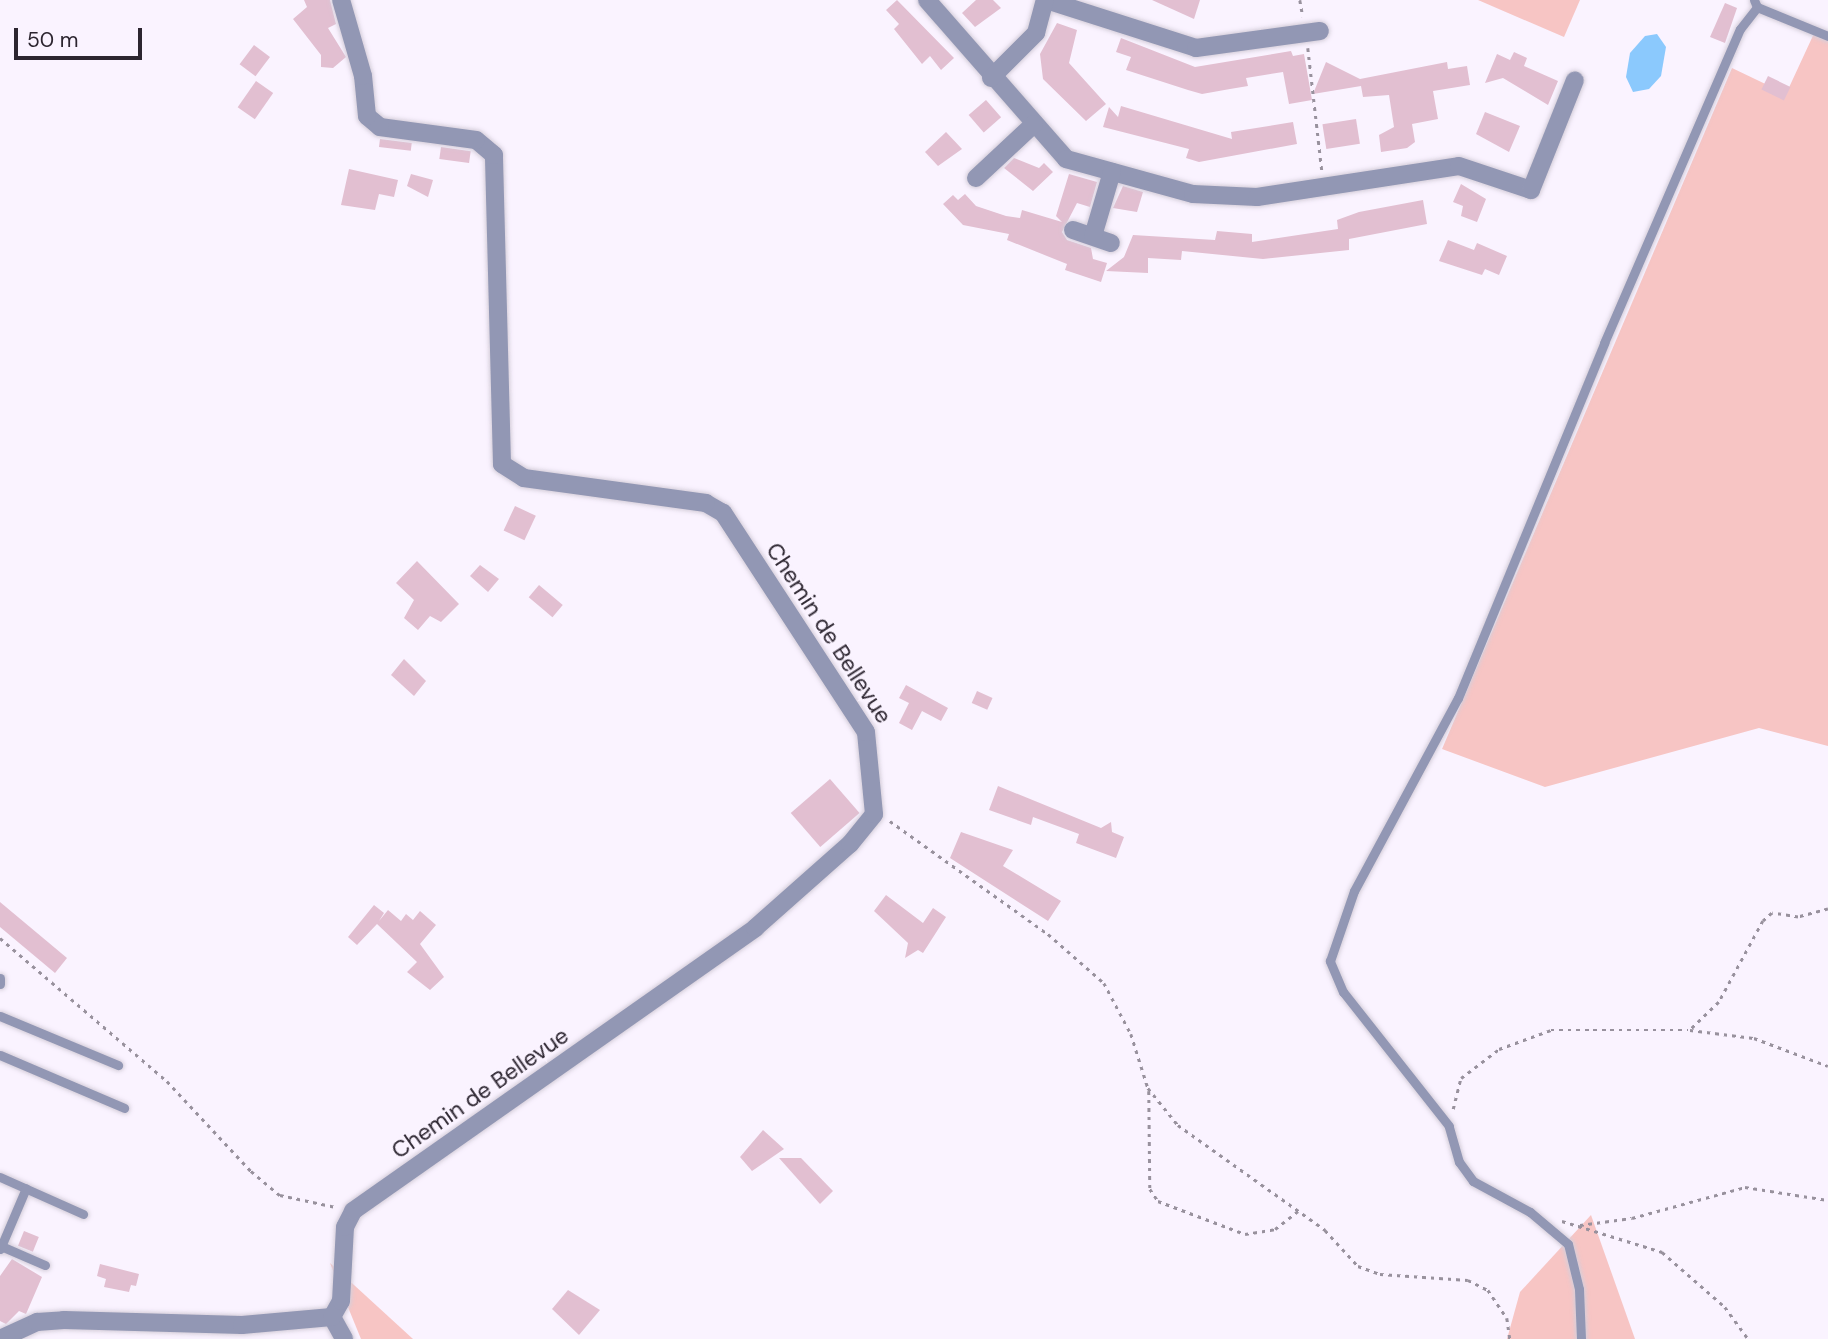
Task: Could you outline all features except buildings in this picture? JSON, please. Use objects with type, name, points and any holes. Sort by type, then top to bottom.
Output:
[{"type":"street","name":"Chemin de Bellevue","points":[[341,0],[358,52],[367,116],[380,127],[476,140],[494,155],[502,464],[524,478],[706,503],[723,513],[866,732],[874,814],[858,835],[755,928],[348,1217]]},
{"type":"street","points":[[927,0],[991,78],[1066,159],[1193,194],[1257,197],[1459,166],[1531,190],[1575,80]]},
{"type":"street","points":[[991,78],[1036,33],[1045,0],[1196,48],[1313,33]]},
{"type":"street","points":[[976,178],[1034,124]]},
{"type":"street","points":[[1093,236],[1112,172]]},
{"type":"street","points":[[1073,230],[1111,243]]},
{"type":"street","points":[[332,1317],[341,1301],[348,1217]]},
{"type":"street","points":[[0,1339],[37,1322],[64,1320],[242,1325],[332,1317]]},
{"type":"street","points":[[332,1317],[344,1339]]},
{"type":"lane","points":[[1581,1339],[1579,1289],[1568,1244],[1530,1212],[1472,1181],[1459,1162],[1449,1126],[1343,992],[1330,961],[1354,891],[1458,698],[1614,318],[1740,29],[1755,3],[1828,36]]},
{"type":"lane","points":[[0,978],[0,984]]},
{"type":"lane","points":[[0,1016],[118,1065]]},
{"type":"lane","points":[[0,1055],[124,1108]]},
{"type":"lane","points":[[0,1177],[83,1214]]},
{"type":"lane","points":[[26,1188],[1,1248],[46,1265]]},
{"type":"path","points":[[1300,0],[1313,33],[1324,187]]},
{"type":"path","points":[[874,814],[993,893],[1104,983],[1131,1034],[1148,1088],[1150,1189],[1158,1200],[1245,1234],[1275,1229],[1298,1210]]},
{"type":"path","points":[[1690,1030],[1719,1002],[1763,921],[1772,913],[1798,917],[1828,909]]},
{"type":"path","points":[[0,938],[167,1081],[251,1171],[280,1195],[335,1207],[348,1217]]},
{"type":"path","points":[[1449,1126],[1461,1078],[1499,1049],[1551,1030],[1583,1027],[1690,1030],[1754,1038],[1828,1066]]},
{"type":"path","points":[[1148,1088],[1178,1125],[1325,1230],[1358,1266],[1380,1274],[1468,1280],[1488,1290],[1507,1318],[1510,1339]]},
{"type":"path","points":[[1577,1226],[1632,1218],[1745,1187],[1828,1200]]},
{"type":"path","points":[[1530,1212],[1661,1252],[1725,1307],[1748,1339]]},
{"type":"shaded area","points":[[1478,0],[1580,0],[1564,37]]},
{"type":"shaded area","points":[[1817,27],[1828,32],[1828,746],[1759,728],[1545,787],[1442,749],[1732,68],[1786,94]]},
{"type":"shaded area","points":[[1591,1215],[1635,1339],[1507,1339],[1520,1292]]},
{"type":"shaded area","points":[[330,1263],[413,1339],[361,1339]]},
{"type":"water","points":[[1657,34],[1666,47],[1661,76],[1649,89],[1633,92],[1626,77],[1630,53],[1645,36]]}]
